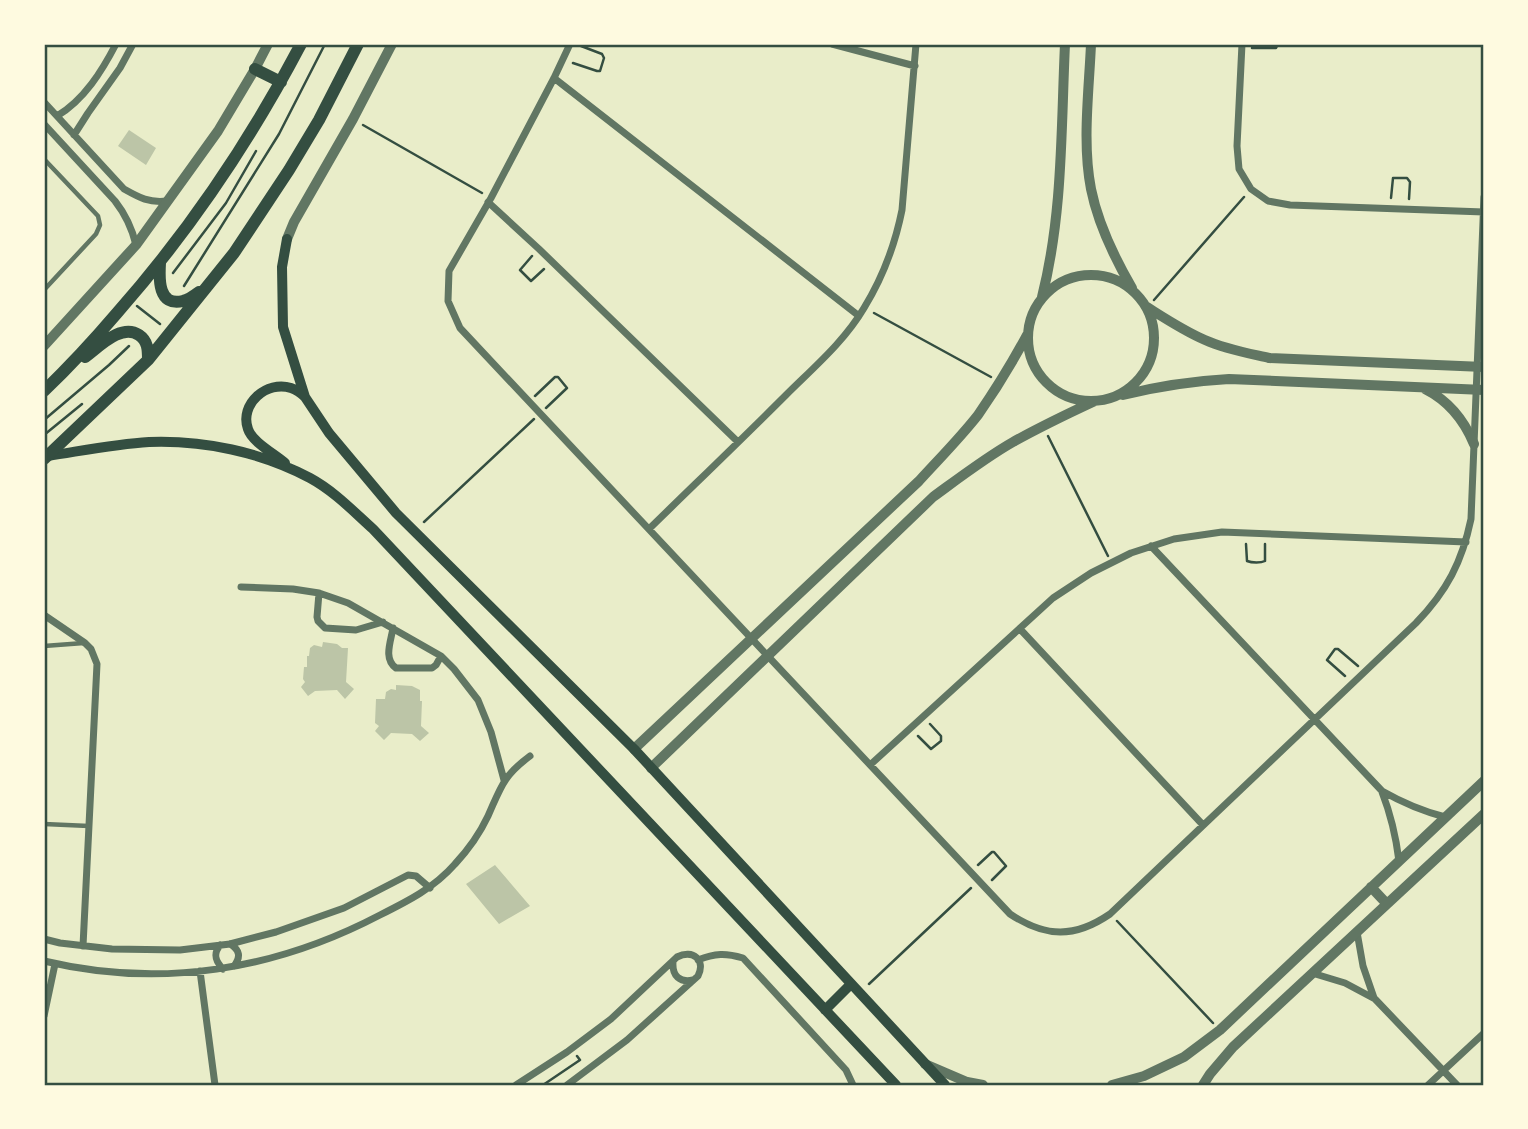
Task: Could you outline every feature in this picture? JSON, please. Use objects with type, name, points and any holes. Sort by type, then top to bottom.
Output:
[{"type":"main road","points":[[44,391],[136,292],[215,190],[247,141],[301,44]]},
{"type":"main road","points":[[46,457],[148,360],[234,253],[319,120],[358,44]]},
{"type":"main road","points":[[255,69],[281,82]]},
{"type":"main road","points":[[287,239],[282,267],[283,327],[305,397]]},
{"type":"main road","points":[[160,263],[159,284],[163,294],[172,301],[184,301],[208,287]]},
{"type":"main road","points":[[63,373],[120,332],[129,331],[145,340],[148,360]]},
{"type":"main road","points":[[295,471],[255,440],[249,432],[248,410],[256,397],[268,389],[284,386],[305,397],[329,433],[396,513],[634,749],[946,1085]]},
{"type":"main road","points":[[46,457],[128,444],[173,442],[208,445],[249,453],[295,471],[341,499],[373,529],[896,1085]]},
{"type":"main road","points":[[825,1010],[851,984]]},
{"type":"street","points":[[57,116],[79,99],[93,82],[116,44]]},
{"type":"street","points":[[74,135],[120,68],[133,44]]},
{"type":"street","points":[[44,346],[136,245],[218,131],[268,44]]},
{"type":"street","points":[[287,239],[354,120],[392,44]]},
{"type":"street","points":[[572,44],[490,200],[449,271],[449,301],[460,328],[1010,914],[1025,924],[1042,930],[1078,930],[1095,924],[1110,914],[1429,609],[1452,578],[1466,542],[1471,519],[1481,367],[1484,197]]},
{"type":"street","points":[[832,44],[915,66]]},
{"type":"street","points":[[649,529],[830,351],[865,308],[878,285],[897,235],[905,183],[916,44]]},
{"type":"street","points":[[634,749],[919,481],[976,417],[1000,382],[1027,335],[1032,315],[1042,298],[1051,263],[1058,202],[1065,44]]},
{"type":"street","points":[[1091,44],[1087,153],[1091,190],[1101,226],[1117,261],[1134,291],[1147,307],[1205,340],[1236,351],[1269,358],[1481,367]]},
{"type":"street","points":[[1242,46],[1237,146],[1239,169],[1251,189],[1268,201],[1290,205],[1484,212]]},
{"type":"street","points":[[554,78],[859,316]]},
{"type":"street","points":[[44,102],[124,189],[138,198],[155,202],[167,201]]},
{"type":"street","points":[[44,124],[125,214],[136,245]]},
{"type":"street","points":[[490,200],[738,442]]},
{"type":"street","points":[[1042,298],[1058,284],[1076,276],[1097,275],[1117,280],[1134,291]]},
{"type":"street","points":[[1116,397],[1134,385],[1147,368],[1154,349],[1154,327],[1147,307]]},
{"type":"street","points":[[1027,335],[1030,356],[1047,383],[1074,399],[1095,401]]},
{"type":"street","points":[[651,768],[933,497],[1010,443],[1095,401],[1153,387],[1229,379],[1480,390]]},
{"type":"street","points":[[1422,387],[1458,414],[1474,444]]},
{"type":"street","points":[[870,765],[1053,598],[1111,562],[1151,546],[1222,532],[1466,542]]},
{"type":"street","points":[[1151,546],[1382,791],[1412,807],[1445,817]]},
{"type":"street","points":[[241,587],[293,589],[319,593],[348,603],[441,656],[478,700],[491,732],[504,780]]},
{"type":"street","points":[[319,593],[317,617],[325,628],[356,631],[383,622]]},
{"type":"street","points":[[44,615],[85,643],[91,649],[97,664],[83,946]]},
{"type":"street","points":[[393,628],[388,658],[396,668],[432,668],[441,656]]},
{"type":"street","points":[[1020,629],[1203,825]]},
{"type":"street","points":[[44,961],[97,971],[128,973],[223,969],[290,954],[345,933],[430,888],[454,865],[487,817],[504,780],[514,767],[530,755]]},
{"type":"street","points":[[1112,1085],[1144,1076],[1184,1056],[1220,1030],[1484,781]]},
{"type":"street","points":[[1382,791],[1393,825],[1399,861]]},
{"type":"street","points":[[1203,1085],[1233,1047],[1484,814]]},
{"type":"street","points":[[44,939],[112,949],[180,950],[230,944],[276,932],[344,908],[408,875],[416,876],[430,888]]},
{"type":"street","points":[[1371,887],[1387,904]]},
{"type":"street","points":[[1357,932],[1363,966],[1375,999]]},
{"type":"street","points":[[230,944],[237,947],[240,954],[234,967]]},
{"type":"street","points":[[220,945],[215,957],[217,964],[223,969]]},
{"type":"street","points":[[516,1085],[567,1052],[611,1018],[682,954],[688,954],[698,960],[700,971],[693,981],[627,1040],[566,1085]]},
{"type":"street","points":[[698,960],[714,954],[743,958],[846,1070],[853,1085]]},
{"type":"street","points":[[673,962],[675,975],[680,980],[693,981]]},
{"type":"street","points":[[44,1016],[55,964]]},
{"type":"street","points":[[200,971],[215,1085]]},
{"type":"street","points":[[1312,974],[1345,983],[1375,999],[1457,1085]]},
{"type":"street","points":[[1428,1085],[1484,1033]]},
{"type":"street","points":[[925,1064],[967,1082],[983,1085]]},
{"type":"lane","points":[[44,159],[98,216],[100,225],[96,234],[44,290]]},
{"type":"lane","points":[[44,646],[85,643]]},
{"type":"lane","points":[[44,824],[89,826]]},
{"type":"path","points":[[178,288],[184,285],[279,134],[325,44]]},
{"type":"path","points":[[563,60],[600,71],[604,58],[602,54],[572,44]]},
{"type":"path","points":[[1242,46],[1276,48],[1278,44]]},
{"type":"path","points":[[354,120],[490,200]]},
{"type":"path","points":[[247,165],[256,172]]},
{"type":"path","points":[[1390,209],[1392,180],[1395,178],[1409,179],[1409,209]]},
{"type":"path","points":[[1147,307],[1251,189]]},
{"type":"path","points":[[539,249],[520,270],[531,281],[552,261]]},
{"type":"path","points":[[170,277],[173,272]]},
{"type":"path","points":[[865,308],[1000,382]]},
{"type":"path","points":[[44,420],[132,343]]},
{"type":"path","points":[[414,531],[567,386],[556,376],[530,400]]},
{"type":"path","points":[[44,435],[89,398]]},
{"type":"path","points":[[1043,426],[1111,562]]},
{"type":"path","points":[[1246,533],[1249,562],[1265,561],[1265,534]]},
{"type":"path","points":[[1352,683],[1327,660],[1335,649],[1364,672]]},
{"type":"path","points":[[911,728],[933,749],[942,739],[923,717]]},
{"type":"path","points":[[859,993],[1006,865],[992,852],[970,872]]},
{"type":"path","points":[[1110,914],[1220,1030]]},
{"type":"building","points":[[129,130],[156,148],[146,165],[118,146]]},
{"type":"building","points":[[323,642],[348,648],[346,682],[354,689],[345,699],[337,690],[315,691],[308,696],[301,687],[305,682],[304,667],[307,667],[310,648],[314,645],[322,647]]},
{"type":"building","points":[[396,685],[412,686],[420,690],[421,726],[429,733],[420,741],[412,734],[391,733],[384,740],[375,731],[379,726],[375,723],[376,699],[385,699],[386,692],[396,690]]},
{"type":"building","points":[[495,865],[530,906],[499,924],[466,884]]}]
